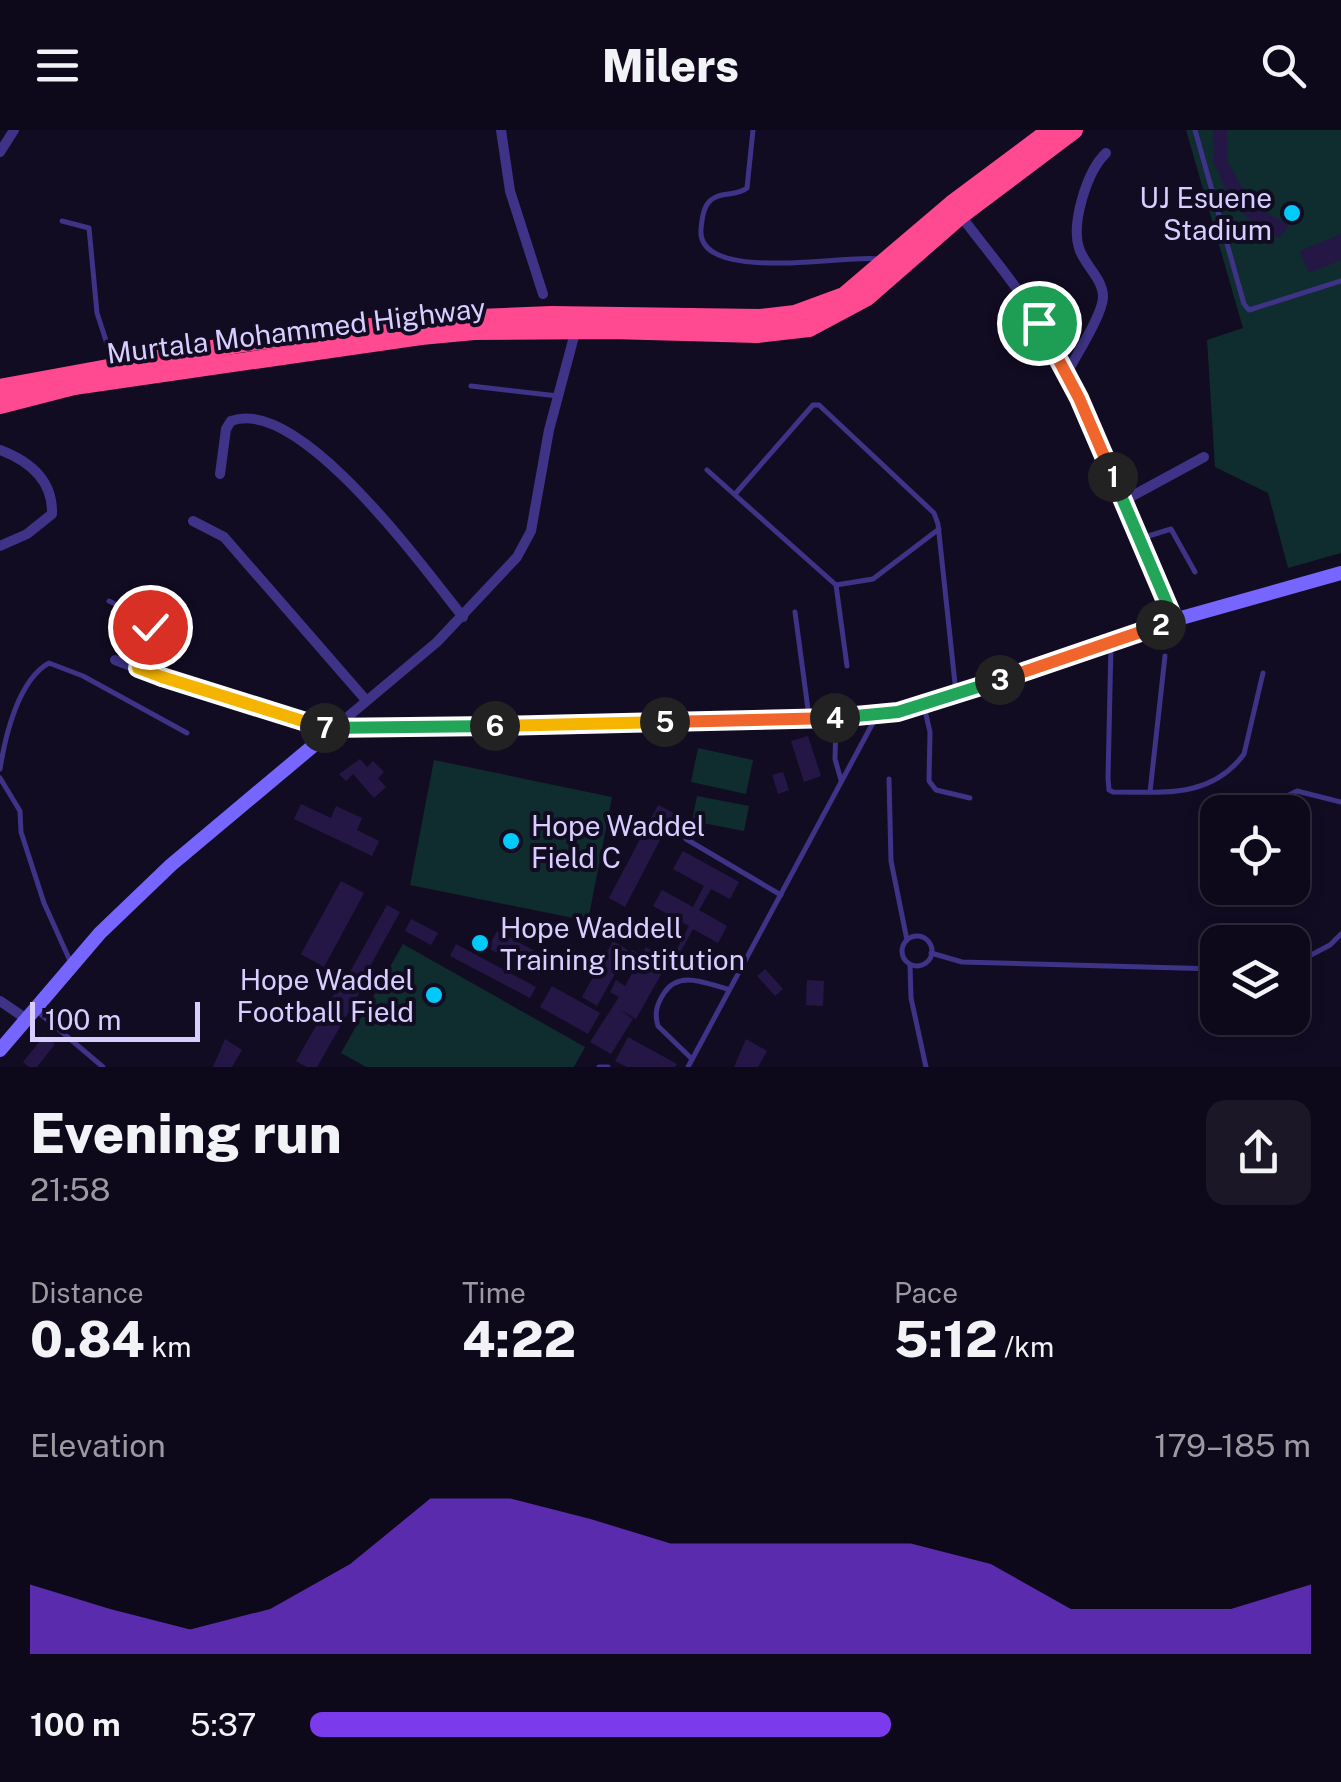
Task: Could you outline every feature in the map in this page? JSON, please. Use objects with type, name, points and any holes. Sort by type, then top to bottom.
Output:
[{"type":"highway","name":"Murtala Mohammed Highway","points":[[0,388],[244,343],[427,320],[577,323],[757,334],[809,328],[867,296],[956,210],[1050,130]]},
{"type":"highway","name":"Murtala Mohammed Highway","points":[[0,405],[74,386],[420,336],[577,323],[795,314],[844,296],[956,210],[1074,130]]},
{"type":"street","points":[[500,130],[510,191],[543,294]]},
{"type":"street","points":[[0,152],[8,133]]},
{"type":"street","points":[[1066,375],[1103,301],[1100,283],[1077,240],[1086,184],[1106,153]]},
{"type":"street","points":[[956,210],[1028,304],[1066,375],[1174,620]]},
{"type":"street","points":[[0,1050],[72,966],[171,865],[463,617],[502,578],[531,531],[577,323]]},
{"type":"street","points":[[220,474],[226,429],[236,419],[250,419],[296,439],[360,490],[463,617]]},
{"type":"street","points":[[0,450],[27,462],[52,499],[52,514],[42,524],[0,546]]},
{"type":"street","points":[[1123,500],[1204,457]]},
{"type":"street","points":[[193,521],[224,537],[366,699]]},
{"type":"street","points":[[115,660],[332,730],[876,716],[956,696],[1174,620],[1341,574]]},
{"type":"street","points":[[0,1001],[29,1013]]},
{"type":"lane","points":[[753,130],[746,188],[742,193],[717,196],[706,206],[700,234],[706,248],[733,261],[852,262],[877,258],[883,265]]},
{"type":"lane","points":[[1195,130],[1244,304],[1250,310],[1341,281]]},
{"type":"lane","points":[[62,221],[89,228],[97,313],[114,365]]},
{"type":"lane","points":[[471,386],[558,396]]},
{"type":"lane","points":[[736,493],[816,404],[920,496],[934,513],[938,529],[956,696]]},
{"type":"lane","points":[[708,470],[836,585],[847,666]]},
{"type":"lane","points":[[836,585],[873,579],[938,529]]},
{"type":"lane","points":[[1140,540],[1171,529],[1194,572]]},
{"type":"lane","points":[[109,601],[137,615],[150,627],[138,668]]},
{"type":"lane","points":[[794,612],[810,720]]},
{"type":"lane","points":[[1111,641],[1109,790],[1196,790],[1237,763],[1244,754],[1263,674]]},
{"type":"lane","points":[[1150,792],[1165,656]]},
{"type":"lane","points":[[0,769],[16,711],[35,675],[49,664],[83,676],[187,733]]},
{"type":"lane","points":[[924,706],[930,732],[929,782],[936,790],[970,798]]},
{"type":"lane","points":[[688,1067],[876,716]]},
{"type":"lane","points":[[836,718],[835,759],[841,783]]},
{"type":"lane","points":[[0,778],[17,803],[21,832],[44,903],[72,966]]},
{"type":"lane","points":[[889,779],[893,876],[908,940],[902,953],[910,964],[911,998],[926,1067]]},
{"type":"lane","points":[[1289,795],[1297,791],[1341,802]]},
{"type":"lane","points":[[686,839],[781,895]]},
{"type":"lane","points":[[1310,956],[1341,934]]},
{"type":"lane","points":[[908,940],[917,936],[926,940],[932,953],[962,962],[1200,969]]},
{"type":"lane","points":[[910,964],[924,964],[932,953]]},
{"type":"lane","points":[[692,1059],[658,1026],[658,1004],[677,981],[689,979],[728,989]]},
{"type":"lane","points":[[29,1013],[103,1067]]},
{"type":"lane","points":[[599,1067],[608,1067]]},
{"type":"green space","points":[[1186,130],[1341,130],[1341,553],[1288,568],[1268,493],[1215,467],[1207,340],[1243,328]]},
{"type":"green space","points":[[698,748],[753,760],[746,794],[691,782]]},
{"type":"green space","name":"Hope Waddel Field C","points":[[434,760],[612,797],[588,921],[410,885]]},
{"type":"green space","points":[[697,796],[749,806],[744,831],[692,821]]},
{"type":"green space","name":"Hope Waddel Football Field","points":[[403,944],[585,1047],[574,1067],[366,1067],[341,1053]]},
{"type":"building","points":[[1213,130],[1227,130],[1227,160],[1244,192],[1265,212],[1289,225],[1279,238],[1255,225],[1231,201],[1214,163]]},
{"type":"building","points":[[1341,234],[1341,260],[1309,273],[1300,251]]},
{"type":"building","points":[[808,736],[821,776],[804,782],[791,741]]},
{"type":"building","points":[[360,759],[367,767],[373,761],[384,772],[378,778],[386,787],[374,798],[353,774],[346,781],[339,774]]},
{"type":"building","points":[[783,772],[789,790],[778,794],[772,775]]},
{"type":"building","points":[[301,804],[331,818],[336,806],[362,818],[357,830],[379,841],[372,856],[294,819]]},
{"type":"building","points":[[658,805],[674,813],[625,907],[609,898]]},
{"type":"building","points":[[683,851],[739,882],[730,899],[711,889],[699,910],[727,926],[718,943],[693,929],[675,962],[671,960],[689,926],[653,906],[662,890],[693,907],[704,886],[673,869]]},
{"type":"building","points":[[341,881],[364,893],[324,967],[301,954]]},
{"type":"building","points":[[387,905],[400,912],[358,988],[345,981]]},
{"type":"building","points":[[411,919],[438,933],[431,945],[405,931]]},
{"type":"building","points":[[497,931],[548,958],[539,975],[488,948]]},
{"type":"building","points":[[613,941],[628,950],[597,1006],[582,997]]},
{"type":"building","points":[[456,944],[536,987],[530,998],[450,956]]},
{"type":"building","points":[[646,947],[669,960],[636,1019],[619,1009],[633,1019],[611,1054],[590,1042],[619,997],[610,992],[616,980],[625,986],[635,968],[625,963],[632,950],[642,955]]},
{"type":"building","points":[[765,969],[783,989],[775,996],[757,976]]},
{"type":"building","points":[[807,980],[824,981],[823,1006],[806,1005]]},
{"type":"building","points":[[341,982],[360,992],[317,1067],[307,1067],[296,1061]]},
{"type":"building","points":[[552,986],[600,1013],[588,1034],[540,1007]]},
{"type":"building","points":[[44,1036],[55,1044],[37,1067],[29,1067],[23,1062]]},
{"type":"building","points":[[628,1037],[677,1064],[627,1067],[615,1061]]},
{"type":"building","points":[[225,1039],[242,1050],[232,1067],[213,1067]]},
{"type":"building","points":[[746,1039],[767,1051],[758,1067],[734,1067]]},
{"type":"place","name":"UJ Esuene Stadium","points":[[1292,213]]},
{"type":"place","name":"Hope Waddel Field C","points":[[511,841]]},
{"type":"place","name":"Hope Waddell Training Institution","points":[[480,943]]},
{"type":"place","name":"Hope Waddel Football Field","points":[[434,995]]},
{"type":"route","points":[[150,627],[147,649],[138,668],[202,692],[332,730],[876,716],[956,696],[1174,620],[1079,398],[1039,323]]}]
